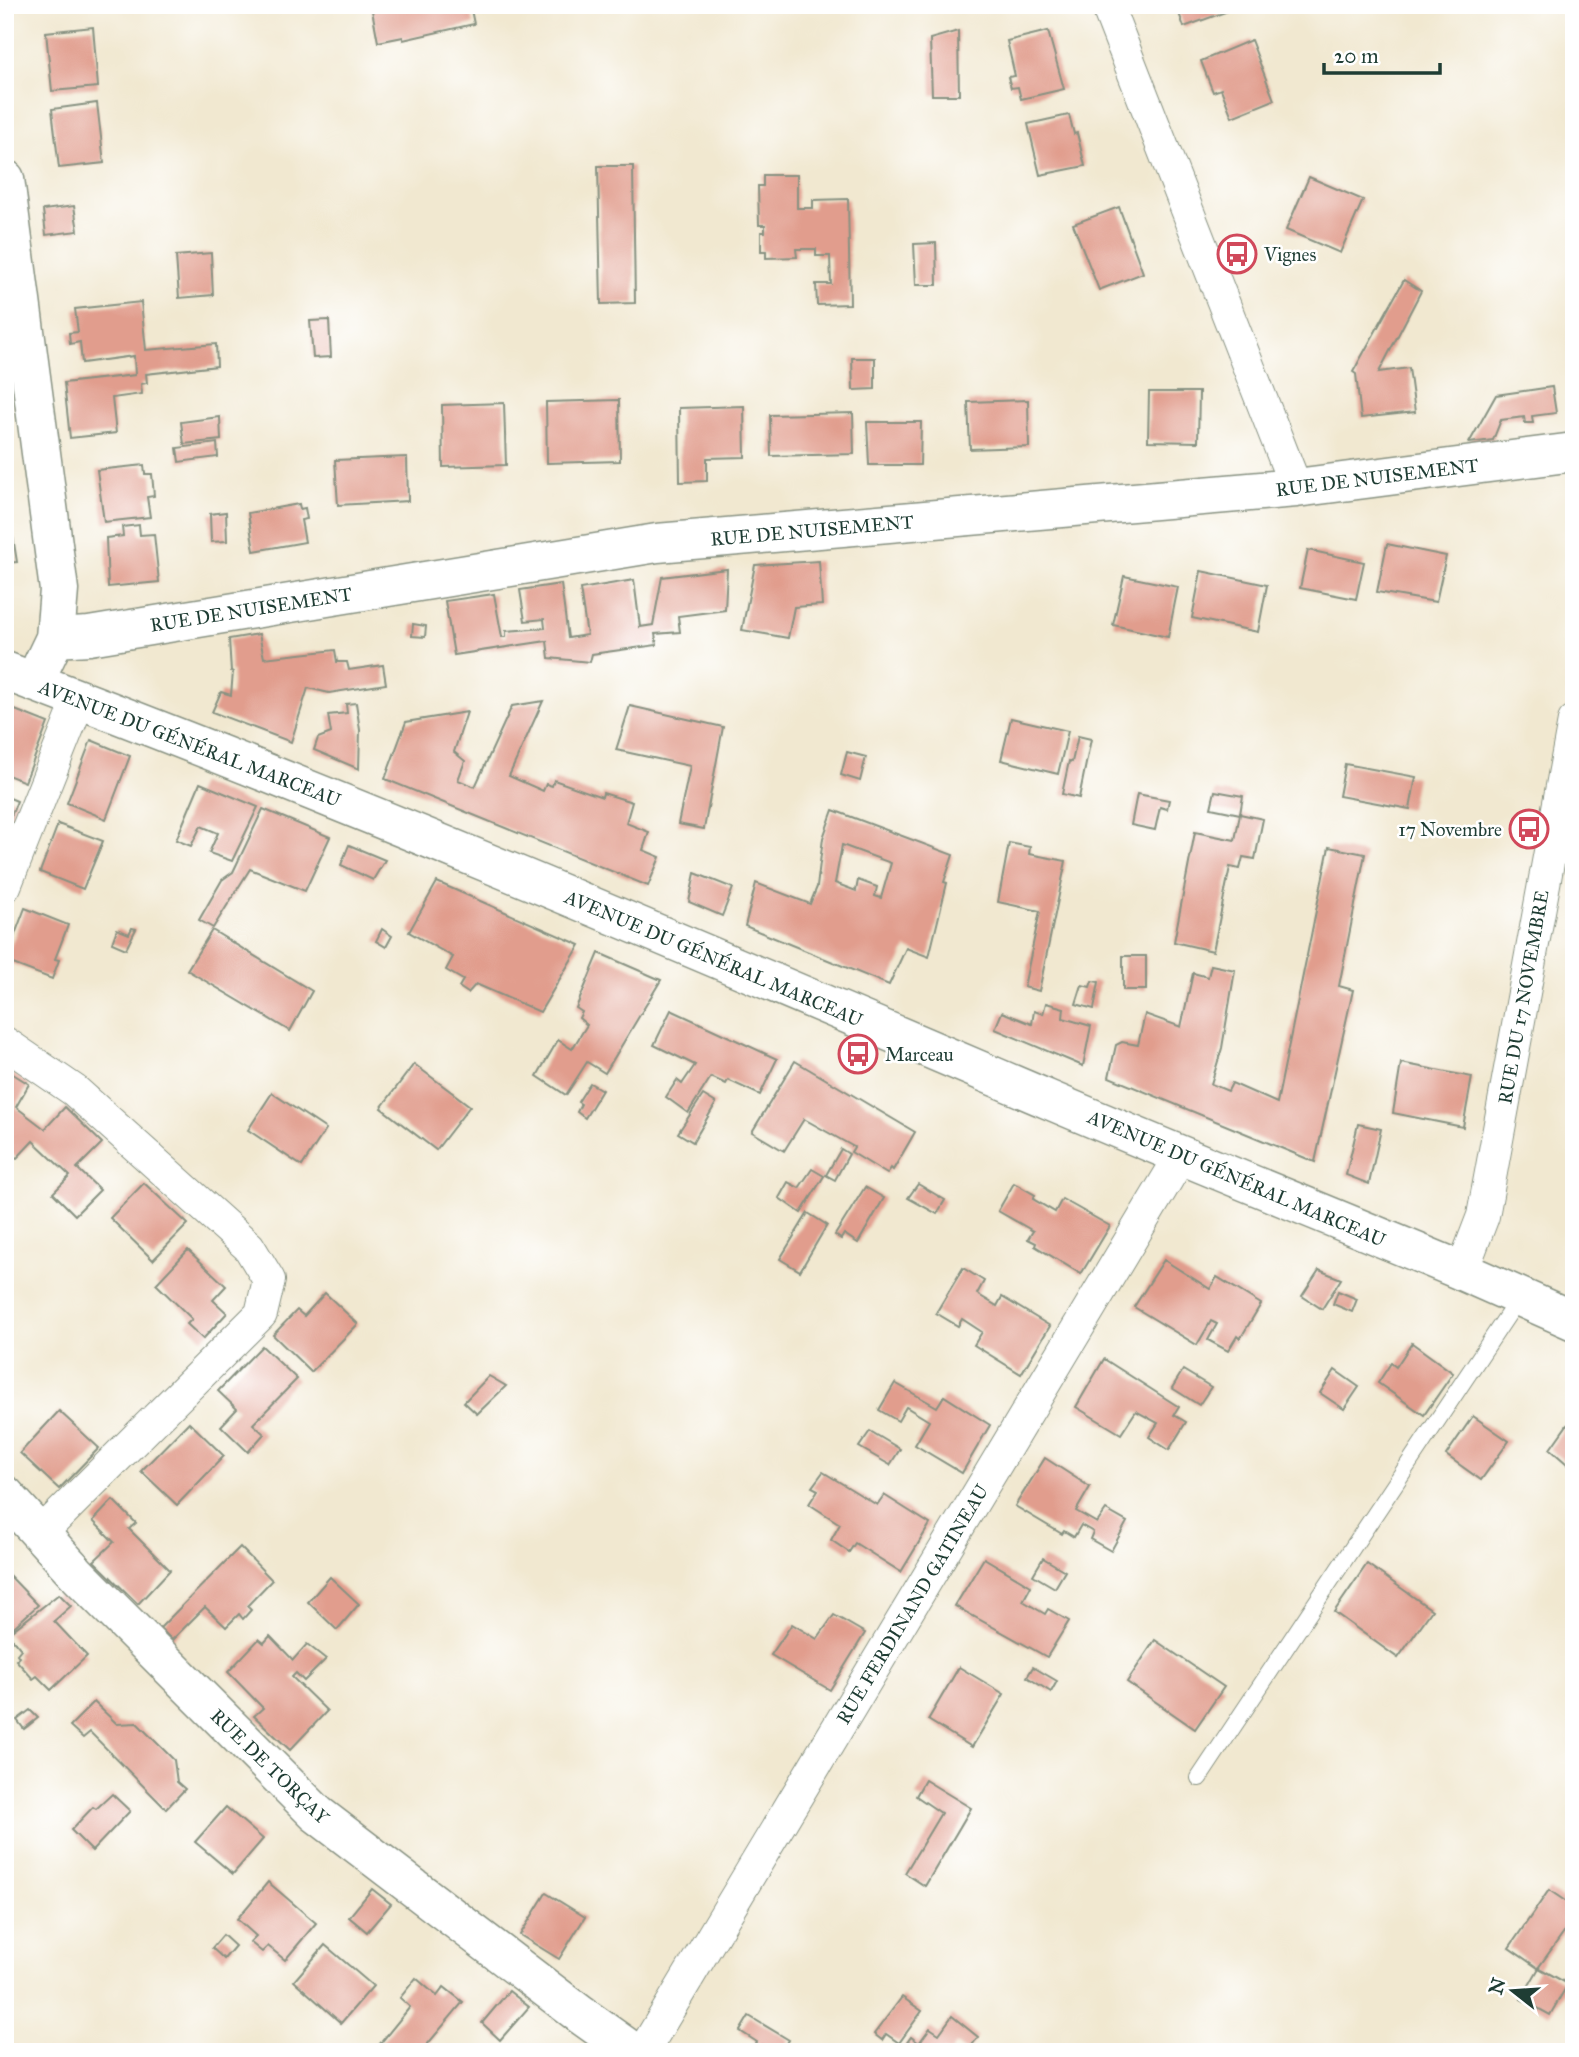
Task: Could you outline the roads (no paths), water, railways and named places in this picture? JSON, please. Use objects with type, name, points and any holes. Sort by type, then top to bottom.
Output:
[{"type":"street","points":[[1107,5],[1296,488]]},
{"type":"street","points":[[5,179],[59,590],[55,638],[20,677]]},
{"type":"street","name":"RUE DE NUISEMENT","points":[[55,638],[89,636],[657,543],[1296,488],[1574,452]]},
{"type":"street","name":"AVENUE DU GÉNÉRAL MARCEAU","points":[[20,677],[191,741],[447,846],[1181,1156],[1462,1271],[1574,1321]]},
{"type":"street","points":[[5,886],[79,700]]},
{"type":"street","name":"RUE DU 17 NOVEMBRE","points":[[1462,1271],[1483,1216],[1574,721]]},
{"type":"street","points":[[5,1043],[75,1091],[229,1229],[249,1247],[269,1280],[261,1314],[40,1534]]},
{"type":"street","name":"RUE FERDINAND GATINEAU","points":[[643,2052],[1181,1156]]},
{"type":"street","name":"RUE DE TORÇAY","points":[[5,1495],[78,1576],[317,1814],[633,2052]]},
{"type":"lane","points":[[1199,1778],[1519,1297]]},
{"type":"place","name":"Vignes","points":[[1237,254]]},
{"type":"place","name":"17 Novembre","points":[[1529,829]]},
{"type":"place","name":"Marceau","points":[[858,1054]]}]
